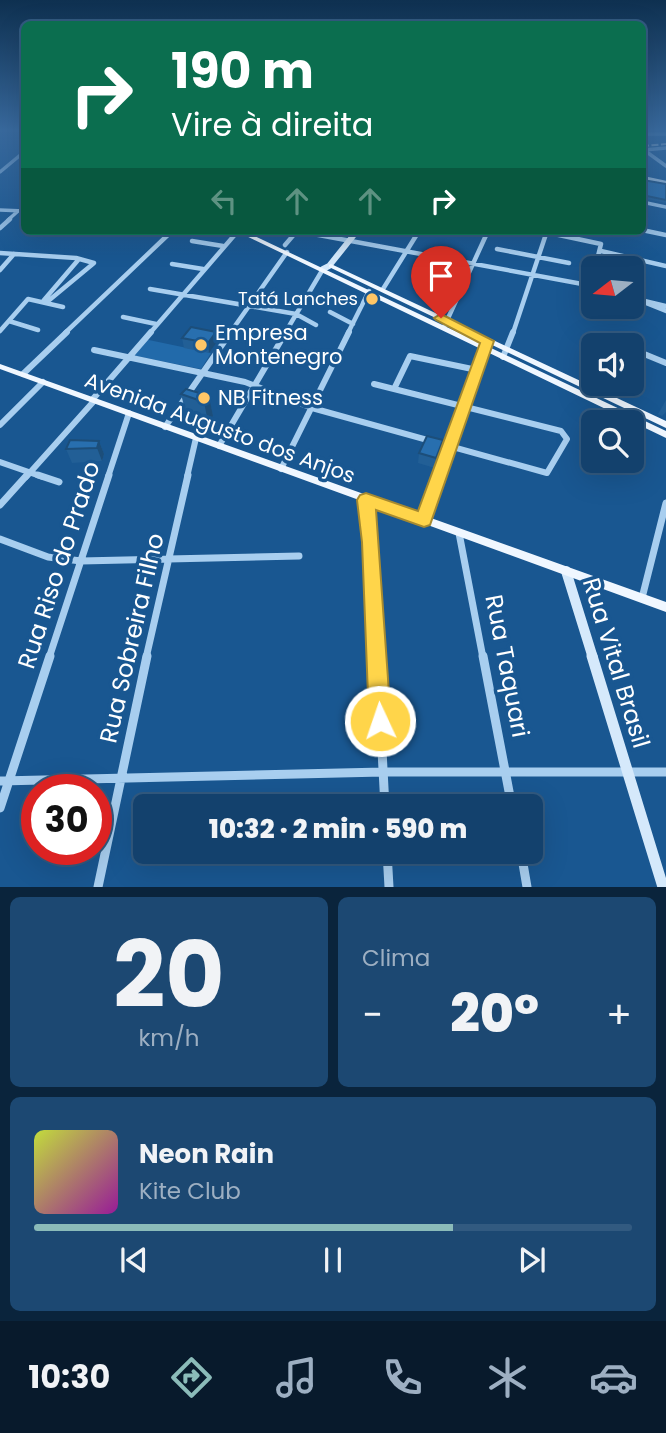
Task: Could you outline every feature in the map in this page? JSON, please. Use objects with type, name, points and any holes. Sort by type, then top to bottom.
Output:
[{"type":"main road","points":[[249,235],[383,289],[486,345],[666,435]]},
{"type":"main road","points":[[262,235],[286,249]]},
{"type":"main road","points":[[326,267],[369,291],[446,324]]},
{"type":"main road","name":"Avenida Augusto dos Anjos","points":[[0,366],[666,607]]},
{"type":"main road","points":[[553,377],[666,425]]},
{"type":"street","points":[[646,179],[666,181]]},
{"type":"street","points":[[646,203],[666,207]]},
{"type":"street","points":[[0,210],[18,211]]},
{"type":"street","points":[[0,228],[18,211]]},
{"type":"street","points":[[646,231],[666,235]]},
{"type":"street","points":[[23,374],[168,235]]},
{"type":"street","points":[[0,505],[234,235]]},
{"type":"street","points":[[165,427],[295,235]]},
{"type":"street","points":[[318,235],[581,283]]},
{"type":"street","points":[[219,446],[326,267],[354,235]]},
{"type":"street","points":[[383,289],[417,235]]},
{"type":"street","points":[[446,324],[486,235]]},
{"type":"street","points":[[505,354],[534,273],[543,235]]},
{"type":"street","points":[[557,235],[666,266]]},
{"type":"street","points":[[192,241],[223,246]]},
{"type":"street","points":[[599,256],[601,248]]},
{"type":"street","points":[[498,249],[569,263]]},
{"type":"street","points":[[0,253],[79,259],[94,263],[45,301]]},
{"type":"street","points":[[0,270],[13,254]]},
{"type":"street","points":[[45,301],[79,259]]},
{"type":"street","points":[[172,264],[203,269]]},
{"type":"street","points":[[67,274],[78,276]]},
{"type":"street","points":[[150,289],[296,314],[316,324]]},
{"type":"street","points":[[281,469],[369,291]]},
{"type":"street","points":[[0,331],[27,299],[63,307]]},
{"type":"street","points":[[666,305],[636,299],[666,312]]},
{"type":"street","points":[[644,300],[666,305]]},
{"type":"street","points":[[644,302],[666,312]]},
{"type":"street","points":[[330,312],[353,324]]},
{"type":"street","points":[[122,317],[156,324]]},
{"type":"street","points":[[9,321],[38,330]]},
{"type":"street","points":[[424,520],[486,345]]},
{"type":"street","points":[[94,350],[254,385],[312,408],[549,472],[567,439],[564,432],[374,384]]},
{"type":"street","points":[[644,354],[666,363]]},
{"type":"street","points":[[394,388],[410,356],[477,370]]},
{"type":"street","points":[[0,425],[43,382]]},
{"type":"street","name":"Rua Riso do Prado","points":[[0,808],[5,781],[129,413]]},
{"type":"street","name":"Rua Sobreira Filho","points":[[98,887],[119,779],[196,438]]},
{"type":"street","points":[[0,462],[59,482]]},
{"type":"street","points":[[366,500],[371,542],[384,794]]},
{"type":"street","points":[[642,598],[666,503]]},
{"type":"street","name":"Rua Taquari","points":[[459,533],[510,794]]},
{"type":"street","points":[[0,539],[48,557],[81,561],[299,556]]},
{"type":"street","name":"Rua Vital Brasil","points":[[566,571],[663,887]]},
{"type":"street","points":[[5,781],[383,772],[666,772]]},
{"type":"street","points":[[388,864],[389,887]]},
{"type":"street","points":[[523,864],[527,887]]},
{"type":"shaded area","points":[[144,339],[211,353],[201,369],[131,355]]},
{"type":"building","points":[[646,181],[666,184],[666,200],[646,196]]},
{"type":"building","points":[[191,327],[216,332],[208,343],[182,338]]},
{"type":"building","points":[[186,389],[209,396],[204,402],[181,394]]},
{"type":"building","points":[[427,436],[443,440],[436,458],[419,453]]},
{"type":"building","points":[[70,440],[99,441],[97,448],[66,449]]},
{"type":"place","name":"Tatá Lanches","points":[[372,299]]},
{"type":"place","name":"Empresa Montenegro","points":[[201,345]]},
{"type":"place","name":"NB Fitness","points":[[204,398]]},
{"type":"route","points":[[380,721],[371,542],[366,500],[424,520],[487,341],[441,318]]}]
